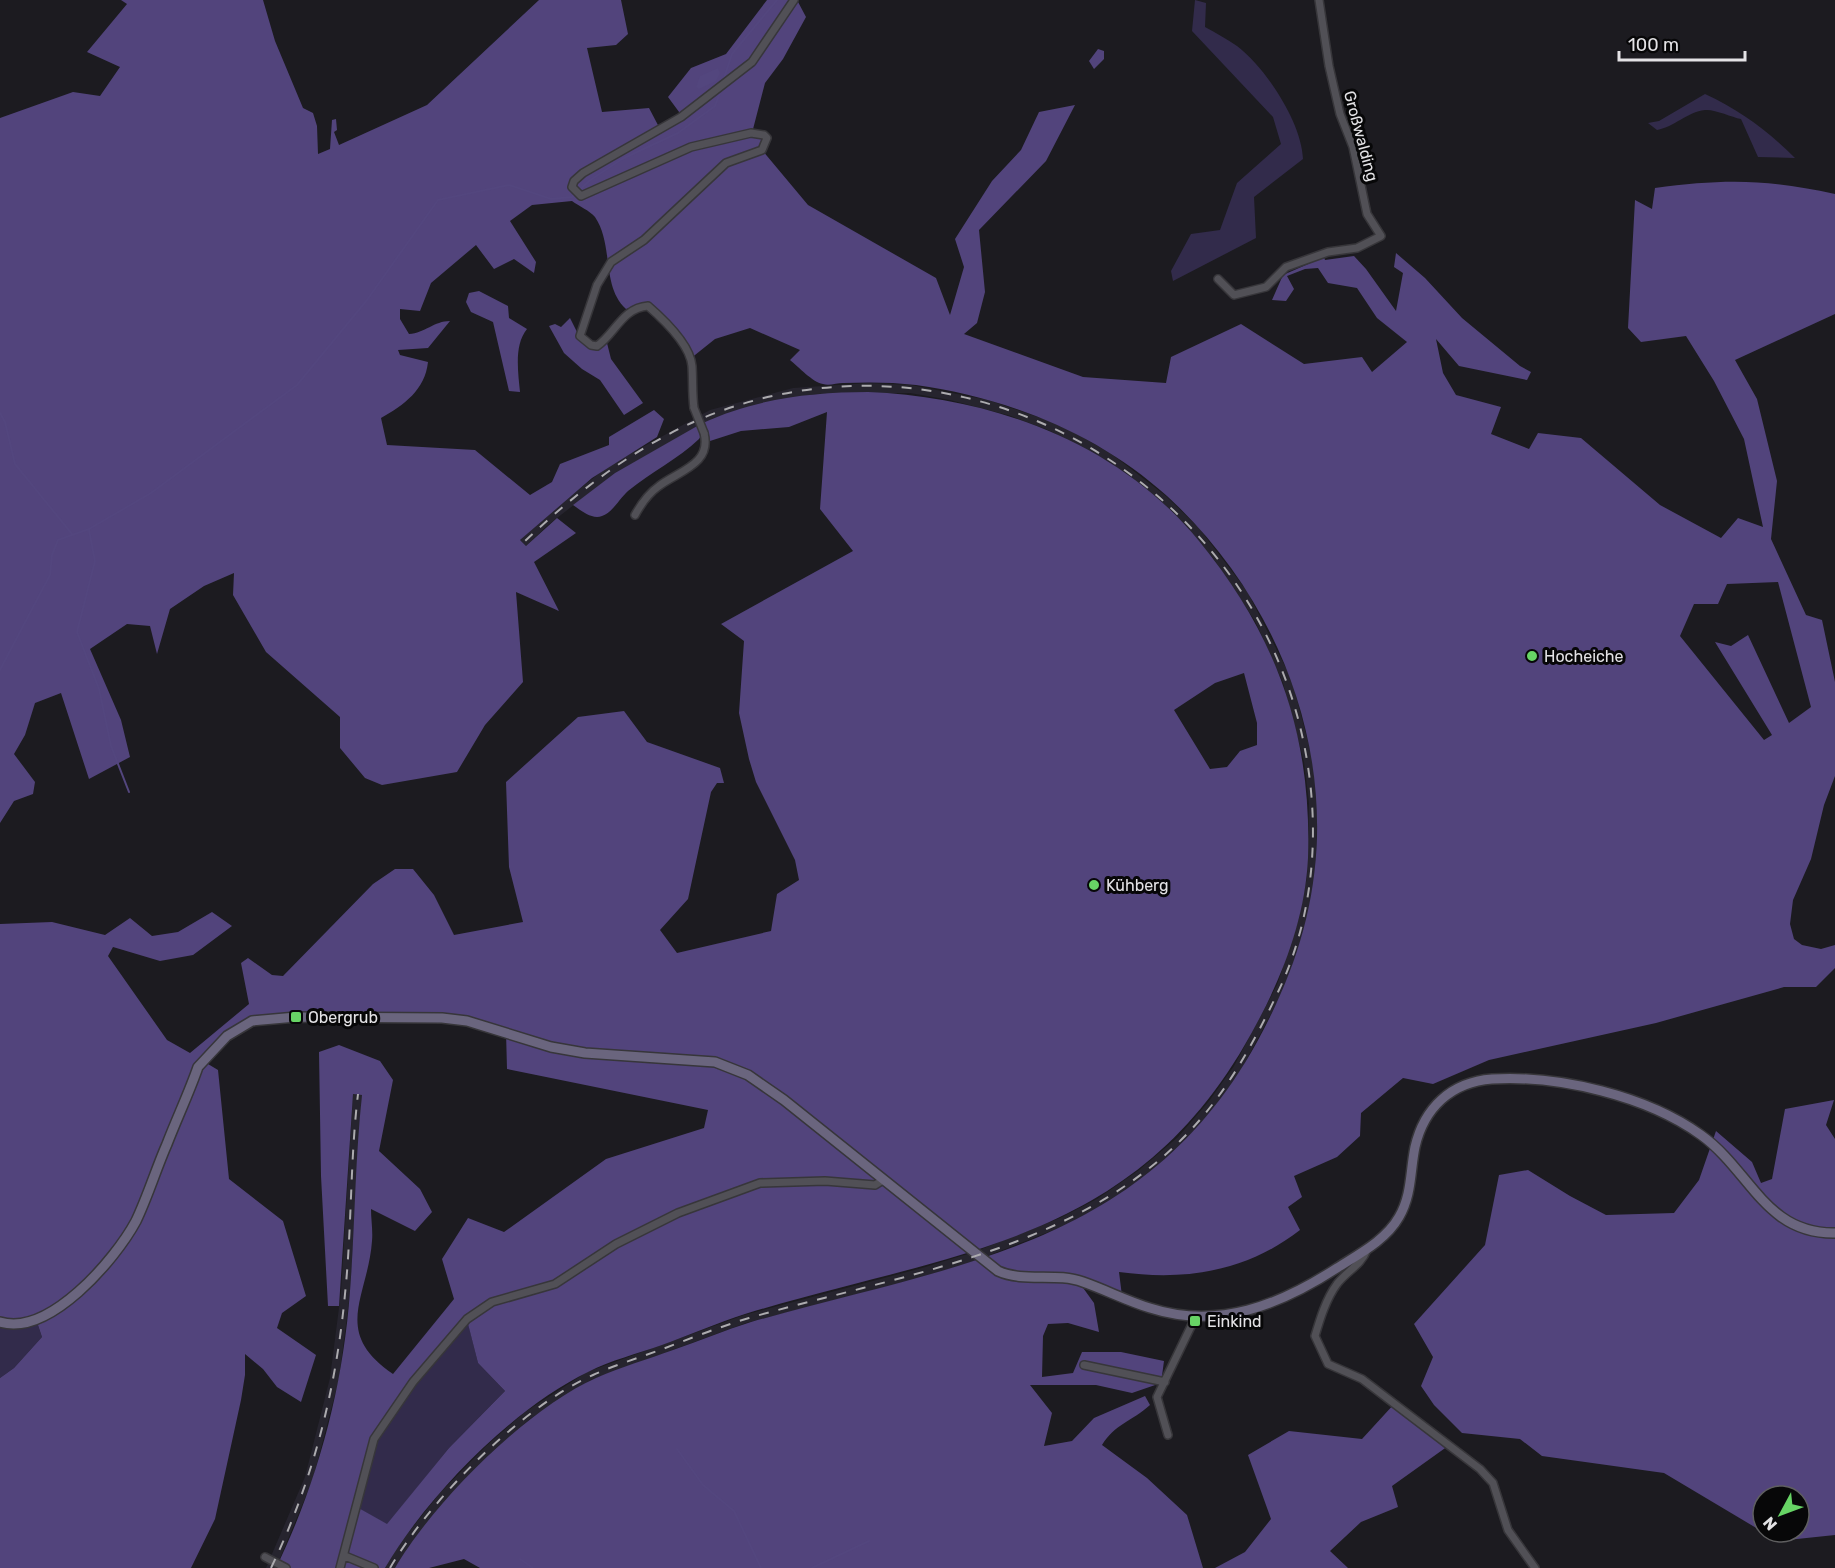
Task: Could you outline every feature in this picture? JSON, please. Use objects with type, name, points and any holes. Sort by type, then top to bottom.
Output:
[{"type":"street","points":[[635,515],[651,493],[700,460],[706,446],[704,433],[694,408],[692,364],[674,333],[648,306],[638,307],[614,325],[597,346],[591,345],[580,336],[597,285],[611,262],[644,240],[726,164],[762,150],[767,138],[764,135],[751,133],[691,147],[581,196],[573,188],[574,181],[583,173],[681,117],[752,62],[794,0]]},
{"type":"street","name":"Großwalding","points":[[1218,279],[1234,295],[1266,287],[1286,267],[1328,252],[1356,248],[1381,236],[1367,214],[1353,147],[1340,114],[1329,66],[1319,0]]},
{"type":"street","points":[[0,1322],[18,1325],[38,1320],[58,1307],[98,1272],[136,1221],[198,1067],[227,1036],[252,1021],[296,1017],[467,1020],[551,1047],[585,1053],[716,1062],[748,1075],[765,1086],[983,1261],[1007,1275],[1081,1281],[1149,1308],[1196,1316],[1229,1315],[1271,1304],[1326,1275],[1368,1247],[1390,1229],[1406,1205],[1415,1148],[1430,1111],[1450,1091],[1490,1079],[1510,1079],[1581,1088],[1660,1111],[1713,1145],[1782,1219],[1803,1230],[1835,1233]]},
{"type":"street","points":[[340,1568],[374,1439],[414,1382],[467,1319],[492,1302],[555,1284],[616,1244],[678,1213],[760,1183],[825,1181],[875,1185],[883,1180]]},
{"type":"street","points":[[1368,1247],[1363,1260],[1336,1285],[1322,1313],[1315,1336],[1328,1364],[1362,1379],[1480,1470],[1493,1483],[1508,1530],[1535,1568]]},
{"type":"street","points":[[1168,1435],[1157,1397],[1196,1316]]},
{"type":"street","points":[[1084,1365],[1165,1382]]},
{"type":"street","points":[[345,1556],[374,1568]]},
{"type":"street","points":[[265,1557],[286,1568]]},
{"type":"shaded area","points":[[121,0],[263,0],[275,41],[303,108],[313,113],[317,126],[318,154],[330,149],[332,120],[336,119],[337,130],[334,132],[339,145],[427,105],[539,0],[621,0],[628,34],[616,45],[587,48],[602,112],[649,108],[659,127],[682,116],[668,97],[691,68],[726,54],[767,0],[797,0],[806,17],[783,59],[765,83],[752,133],[764,134],[762,150],[808,205],[936,278],[950,315],[964,267],[955,239],[992,181],[1021,150],[1039,112],[1075,105],[1046,161],[979,230],[985,292],[977,323],[964,334],[1083,377],[1166,383],[1171,357],[1241,324],[1304,364],[1362,357],[1372,372],[1407,342],[1377,318],[1357,288],[1328,283],[1318,268],[1305,269],[1287,276],[1294,289],[1286,301],[1272,300],[1283,275],[1324,257],[1325,260],[1354,256],[1396,311],[1403,273],[1394,267],[1396,253],[1425,278],[1462,318],[1520,366],[1531,372],[1527,380],[1459,366],[1436,339],[1443,373],[1456,395],[1501,407],[1491,434],[1529,449],[1538,433],[1581,438],[1660,505],[1721,538],[1738,518],[1763,527],[1744,439],[1714,381],[1686,336],[1641,342],[1628,328],[1635,200],[1652,209],[1655,188],[1724,182],[1788,185],[1835,194],[1835,314],[1735,360],[1757,399],[1777,481],[1771,539],[1806,615],[1822,620],[1835,682],[1835,776],[1824,805],[1811,859],[1793,900],[1790,924],[1794,939],[1802,945],[1821,949],[1835,945],[1835,968],[1816,987],[1784,987],[1656,1023],[1489,1060],[1433,1084],[1403,1078],[1361,1113],[1360,1136],[1337,1157],[1294,1176],[1302,1197],[1288,1207],[1300,1230],[1258,1256],[1214,1270],[1191,1274],[1144,1275],[1119,1272],[1122,1296],[1081,1278],[1017,1271],[1017,1275],[1081,1285],[1094,1303],[1099,1332],[1068,1323],[1048,1324],[1043,1336],[1042,1377],[1073,1373],[1082,1352],[1121,1352],[1164,1361],[1161,1383],[1132,1393],[1096,1385],[1030,1385],[1052,1413],[1044,1446],[1072,1441],[1094,1418],[1145,1396],[1150,1405],[1112,1432],[1102,1445],[1147,1478],[1187,1515],[1203,1568],[480,1568],[464,1559],[429,1568],[395,1568],[412,1542],[457,1487],[512,1435],[569,1392],[596,1378],[751,1322],[971,1262],[1038,1237],[1101,1205],[1159,1164],[1211,1111],[1257,1042],[1291,968],[1307,917],[1315,864],[1317,836],[1315,788],[1308,741],[1296,694],[1257,607],[1231,567],[1201,530],[1167,496],[1140,474],[1111,454],[1050,422],[984,399],[907,384],[861,382],[828,385],[819,383],[790,360],[800,350],[750,328],[715,339],[690,359],[665,321],[647,309],[637,307],[626,309],[618,300],[610,277],[601,228],[593,215],[572,201],[532,205],[510,221],[536,262],[534,273],[514,259],[494,269],[476,245],[431,283],[420,311],[400,309],[400,319],[409,334],[450,321],[428,348],[398,350],[400,355],[428,362],[423,381],[418,389],[398,408],[381,418],[387,445],[475,450],[530,495],[552,482],[560,464],[609,445],[609,437],[654,410],[664,419],[657,437],[592,478],[520,540],[526,546],[557,518],[576,533],[534,562],[559,611],[516,592],[523,682],[485,725],[457,772],[382,785],[365,778],[340,748],[340,717],[266,652],[233,595],[234,573],[204,586],[170,609],[157,654],[150,626],[127,624],[90,649],[121,720],[130,757],[89,779],[61,693],[35,703],[25,735],[14,754],[35,782],[33,794],[14,801],[0,823],[0,118],[73,92],[100,96],[120,67],[87,52],[127,4]],"holes":[[[1778,582],[1811,707],[1789,723],[1748,635],[1731,646],[1715,642],[1772,735],[1764,740],[1680,636],[1694,604],[1718,604],[1727,584]]]},
{"type":"shaded area","points":[[1195,0],[1206,3],[1205,27],[1237,46],[1270,82],[1296,129],[1303,159],[1254,197],[1256,238],[1173,281],[1171,271],[1191,234],[1220,230],[1237,183],[1281,144],[1273,117],[1192,31]]},
{"type":"shaded area","points":[[1098,49],[1104,51],[1104,59],[1094,69],[1089,61]]},
{"type":"shaded area","points":[[718,68],[720,73],[716,81],[699,89],[696,87],[700,76]]},
{"type":"shaded area","points":[[1705,94],[1753,122],[1795,158],[1758,157],[1741,119],[1713,111],[1698,111],[1657,130],[1648,123],[1659,121]]},
{"type":"shaded area","points":[[479,291],[508,306],[509,318],[527,329],[519,350],[520,392],[509,391],[493,322],[471,312],[466,302],[469,293]]},
{"type":"shaded area","points":[[570,318],[578,334],[598,348],[607,343],[611,359],[643,403],[624,415],[600,380],[582,369],[564,353],[549,326],[555,324],[561,327]]},
{"type":"shaded area","points":[[868,383],[911,385],[988,400],[1053,422],[1084,438],[1113,455],[1166,496],[1199,528],[1247,591],[1292,680],[1313,761],[1318,803],[1315,878],[1308,920],[1285,988],[1241,1070],[1216,1107],[1184,1143],[1144,1177],[1102,1206],[1064,1226],[977,1260],[925,1277],[746,1323],[591,1380],[530,1419],[492,1452],[447,1499],[395,1568],[385,1568],[396,1548],[440,1493],[486,1446],[525,1412],[587,1372],[744,1315],[974,1252],[1060,1218],[1097,1199],[1139,1170],[1178,1137],[1209,1101],[1234,1066],[1277,985],[1299,918],[1307,877],[1309,803],[1304,762],[1283,683],[1255,621],[1213,558],[1160,502],[1109,462],[1048,430],[1011,416],[950,400],[910,393],[814,394],[714,418],[615,473],[548,525],[526,546],[520,540],[542,518],[610,465],[710,410],[793,388]]},
{"type":"shaded area","points":[[847,392],[915,396],[961,403],[1006,415],[1050,431],[1091,452],[1131,477],[1167,506],[1199,541],[1250,613],[1269,651],[1296,729],[1304,770],[1308,813],[1306,881],[1297,927],[1272,993],[1251,1034],[1204,1104],[1152,1158],[1094,1199],[1031,1230],[965,1254],[745,1314],[606,1364],[559,1388],[501,1431],[474,1457],[424,1512],[385,1568],[276,1568],[304,1502],[326,1433],[341,1363],[350,1291],[362,1095],[353,1094],[339,1306],[328,1306],[321,1176],[319,1052],[339,1045],[380,1061],[393,1080],[379,1151],[420,1189],[432,1212],[415,1231],[371,1209],[372,1241],[358,1313],[358,1328],[363,1343],[374,1359],[393,1374],[454,1299],[442,1259],[468,1218],[504,1232],[606,1159],[704,1128],[708,1110],[507,1069],[506,1032],[467,1020],[252,1021],[203,1061],[218,1070],[229,1179],[283,1221],[306,1296],[282,1313],[277,1328],[316,1355],[301,1402],[277,1387],[263,1369],[245,1354],[245,1375],[241,1400],[215,1519],[191,1568],[0,1568],[0,1378],[14,1368],[42,1337],[37,1322],[0,1324],[0,924],[52,922],[105,935],[130,918],[152,936],[178,932],[212,912],[232,926],[193,955],[160,961],[113,947],[108,956],[167,1040],[190,1053],[249,1004],[241,963],[248,958],[272,975],[283,976],[373,884],[395,869],[413,869],[434,895],[454,935],[523,922],[509,867],[506,782],[578,717],[624,711],[647,742],[720,768],[724,783],[717,783],[711,792],[688,899],[660,930],[677,953],[771,931],[777,894],[799,880],[795,860],[756,782],[749,759],[739,713],[744,641],[721,624],[853,551],[820,509],[827,412],[789,427],[741,431],[710,441],[703,423],[742,408],[784,398]],"holes":[[[1244,673],[1257,723],[1257,745],[1240,751],[1227,767],[1210,769],[1174,710],[1215,683]],[[467,1320],[478,1363],[505,1391],[449,1448],[387,1524],[357,1507],[374,1439],[414,1382]]]},
{"type":"shaded area","points":[[699,425],[703,432],[699,439],[628,491],[606,514],[598,517],[590,516],[573,505],[615,473]]},
{"type":"shaded area","points":[[353,1094],[362,1095],[350,1293],[339,1379],[313,1479],[276,1568],[266,1568],[305,1477],[330,1378],[341,1292]]},
{"type":"shaded area","points":[[1834,1100],[1826,1125],[1835,1139],[1835,1535],[1811,1538],[1811,1484],[1751,1484],[1751,1525],[1664,1473],[1542,1456],[1520,1439],[1462,1433],[1434,1405],[1421,1386],[1433,1357],[1414,1324],[1485,1245],[1499,1175],[1528,1170],[1606,1215],[1674,1213],[1699,1180],[1716,1131],[1752,1162],[1761,1183],[1772,1179],[1785,1109]]},
{"type":"shaded area","points":[[467,1319],[478,1363],[505,1391],[449,1448],[387,1525],[357,1507],[374,1439],[414,1382]]},
{"type":"shaded area","points":[[37,1322],[42,1337],[14,1368],[0,1378],[0,1324]]},
{"type":"shaded area","points":[[1395,1403],[1448,1446],[1392,1486],[1398,1507],[1361,1522],[1330,1551],[1348,1568],[1215,1568],[1245,1552],[1271,1519],[1248,1455],[1289,1431],[1362,1439]]},
{"type":"waterway","points":[[723,81],[732,54],[777,0]]},
{"type":"waterway","points":[[0,670],[50,575],[52,555],[58,540],[89,529],[151,493],[297,385],[367,300],[438,200],[509,185],[551,199],[572,197],[589,181],[622,159],[678,133],[715,106],[721,90]]},
{"type":"waterway","points":[[0,413],[5,422],[15,464],[72,534]]},
{"type":"waterway","points":[[89,530],[95,561],[77,632],[99,689],[111,746],[129,792]]},
{"type":"waterway","points":[[677,1449],[703,1485],[734,1511],[761,1568]]},
{"type":"waterway","points":[[812,1568],[869,1541]]},
{"type":"waterway","points":[[520,1559],[533,1568]]},
{"type":"railway","points":[[390,1568],[428,1514],[480,1458],[537,1409],[593,1375],[738,1322],[906,1277],[991,1251],[1073,1217],[1148,1170],[1181,1140],[1210,1107],[1224,1089],[1258,1032],[1292,959],[1309,891],[1313,820],[1305,750],[1297,715],[1263,628],[1212,552],[1148,488],[1073,438],[990,404],[901,387],[810,389],[718,412],[664,436],[590,485],[523,543]]},
{"type":"railway","points":[[271,1568],[299,1502],[310,1468],[336,1365],[347,1269],[358,1094]]},
{"type":"place","name":"Hocheiche","points":[[1532,656]]},
{"type":"place","name":"Kühberg","points":[[1094,885]]},
{"type":"place","name":"Obergrub","points":[[296,1017]]},
{"type":"place","name":"Einkind","points":[[1195,1321]]}]
